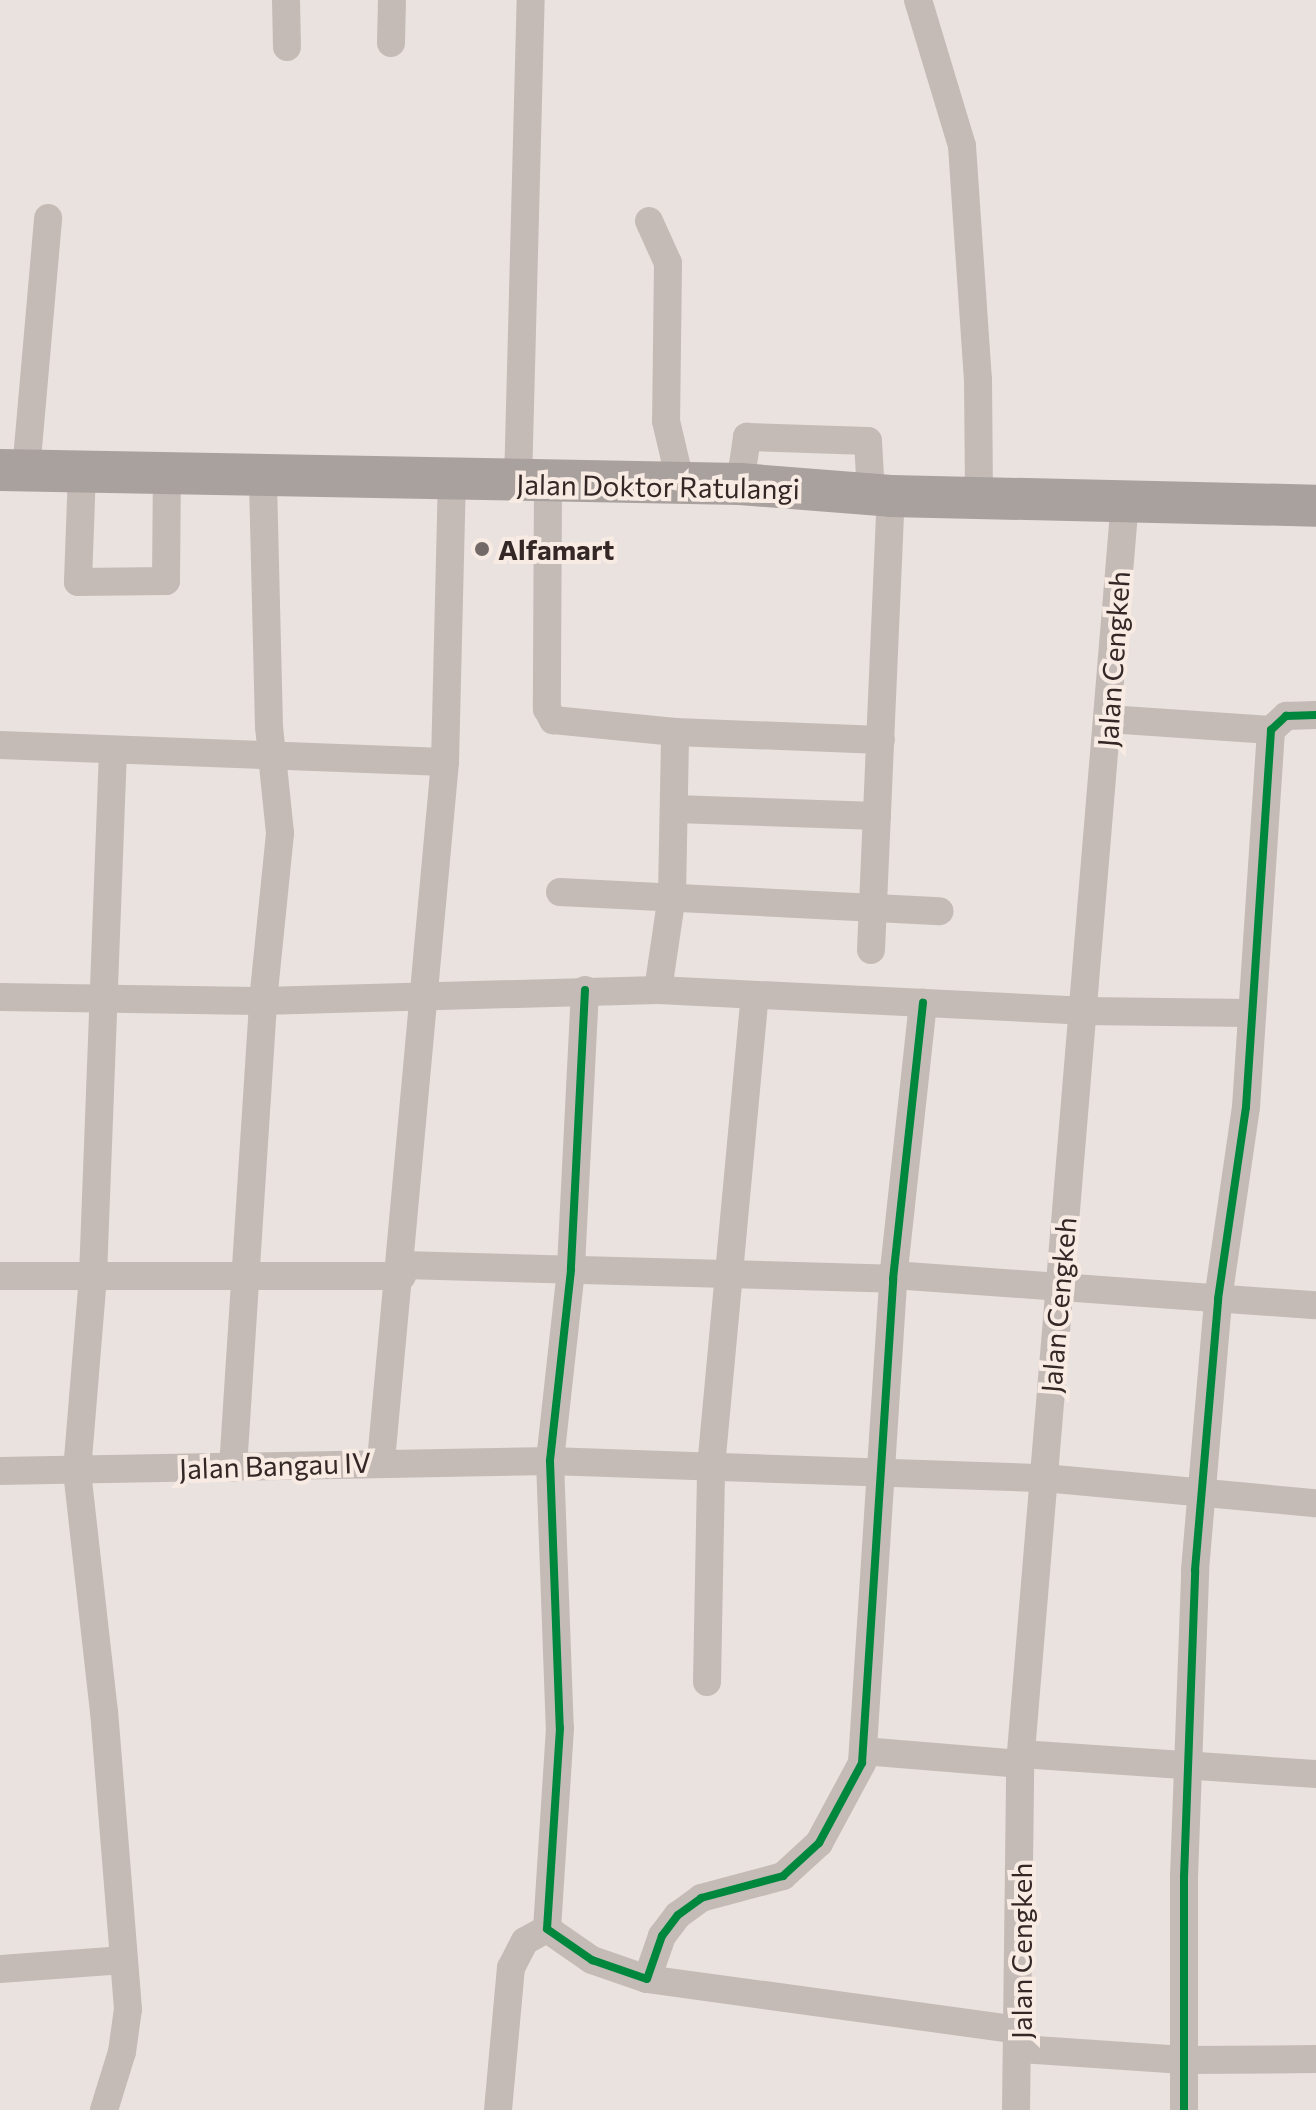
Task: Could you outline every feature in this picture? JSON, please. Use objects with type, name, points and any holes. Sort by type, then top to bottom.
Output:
[{"type":"highway","name":"Jalan Doktor Ratulangi","points":[[13,471],[263,474],[533,484],[740,484],[881,495],[1316,506]]},
{"type":"street","points":[[286,0],[287,47]]},
{"type":"street","points":[[391,43],[392,0]]},
{"type":"street","points":[[531,0],[533,484],[549,715],[553,720],[675,732],[881,740]]},
{"type":"street","points":[[918,0],[962,146],[978,379],[979,498]]},
{"type":"street","points":[[13,471],[48,218]]},
{"type":"street","points":[[649,221],[668,263],[666,421],[681,485]]},
{"type":"street","points":[[82,472],[78,582],[166,581],[167,472]]},
{"type":"street","points":[[233,1468],[263,1001],[280,833],[263,474]]},
{"type":"street","points":[[381,1461],[428,997],[445,762],[452,481]]},
{"type":"street","points":[[871,950],[881,740],[881,495]]},
{"type":"street","name":"Jalan Cengkeh","points":[[1016,2110],[1021,2040],[1020,1759],[1125,500]]},
{"type":"street","points":[[1184,2110],[1187,1769],[1195,1570],[1204,1494],[1218,1299],[1246,1107],[1249,1013],[1271,730],[1286,716],[1316,715]]},
{"type":"street","points":[[1108,719],[1271,730]]},
{"type":"street","points":[[658,990],[672,895],[675,732]]},
{"type":"street","points":[[0,745],[445,762]]},
{"type":"street","points":[[104,2110],[122,2052],[128,2009],[104,1712],[77,1471],[93,1276],[101,997],[113,751]]},
{"type":"street","points":[[675,809],[877,816]]},
{"type":"street","points":[[560,892],[672,895],[873,911],[940,911]]},
{"type":"street","points":[[547,1929],[560,1728],[550,1461],[571,1270],[585,990]]},
{"type":"street","points":[[0,997],[263,1001],[658,990],[1083,1011],[1249,1013]]},
{"type":"street","points":[[707,1682],[711,1467],[755,995]]},
{"type":"street","points":[[647,1979],[662,1936],[678,1915],[701,1898],[783,1876],[819,1843],[845,1802],[863,1751],[893,1277],[923,1003]]},
{"type":"street","points":[[0,1276],[571,1270],[893,1277],[1316,1305]]},
{"type":"street","name":"Jalan Bangau IV","points":[[0,1471],[233,1468],[381,1461],[550,1461],[1044,1478],[1316,1503]]},
{"type":"street","points":[[863,1751],[1316,1774]]},
{"type":"street","points":[[547,1929],[592,1960],[647,1979],[1021,2040],[1184,2060],[1316,2059]]},
{"type":"street","points":[[498,2110],[511,1968],[525,1941],[547,1929]]},
{"type":"street","points":[[0,1969],[124,1960]]},
{"type":"cycle path","points":[[1184,2110],[1184,1877],[1195,1570],[1218,1299],[1246,1107],[1271,730],[1286,716],[1316,715]]},
{"type":"cycle path","points":[[585,990],[571,1270],[550,1461],[560,1728],[547,1929],[592,1960],[647,1979],[662,1936],[678,1915],[701,1898],[783,1876],[819,1843],[862,1763],[893,1279],[923,1003]]},
{"type":"place","name":"Alfamart","points":[[482,549]]}]
